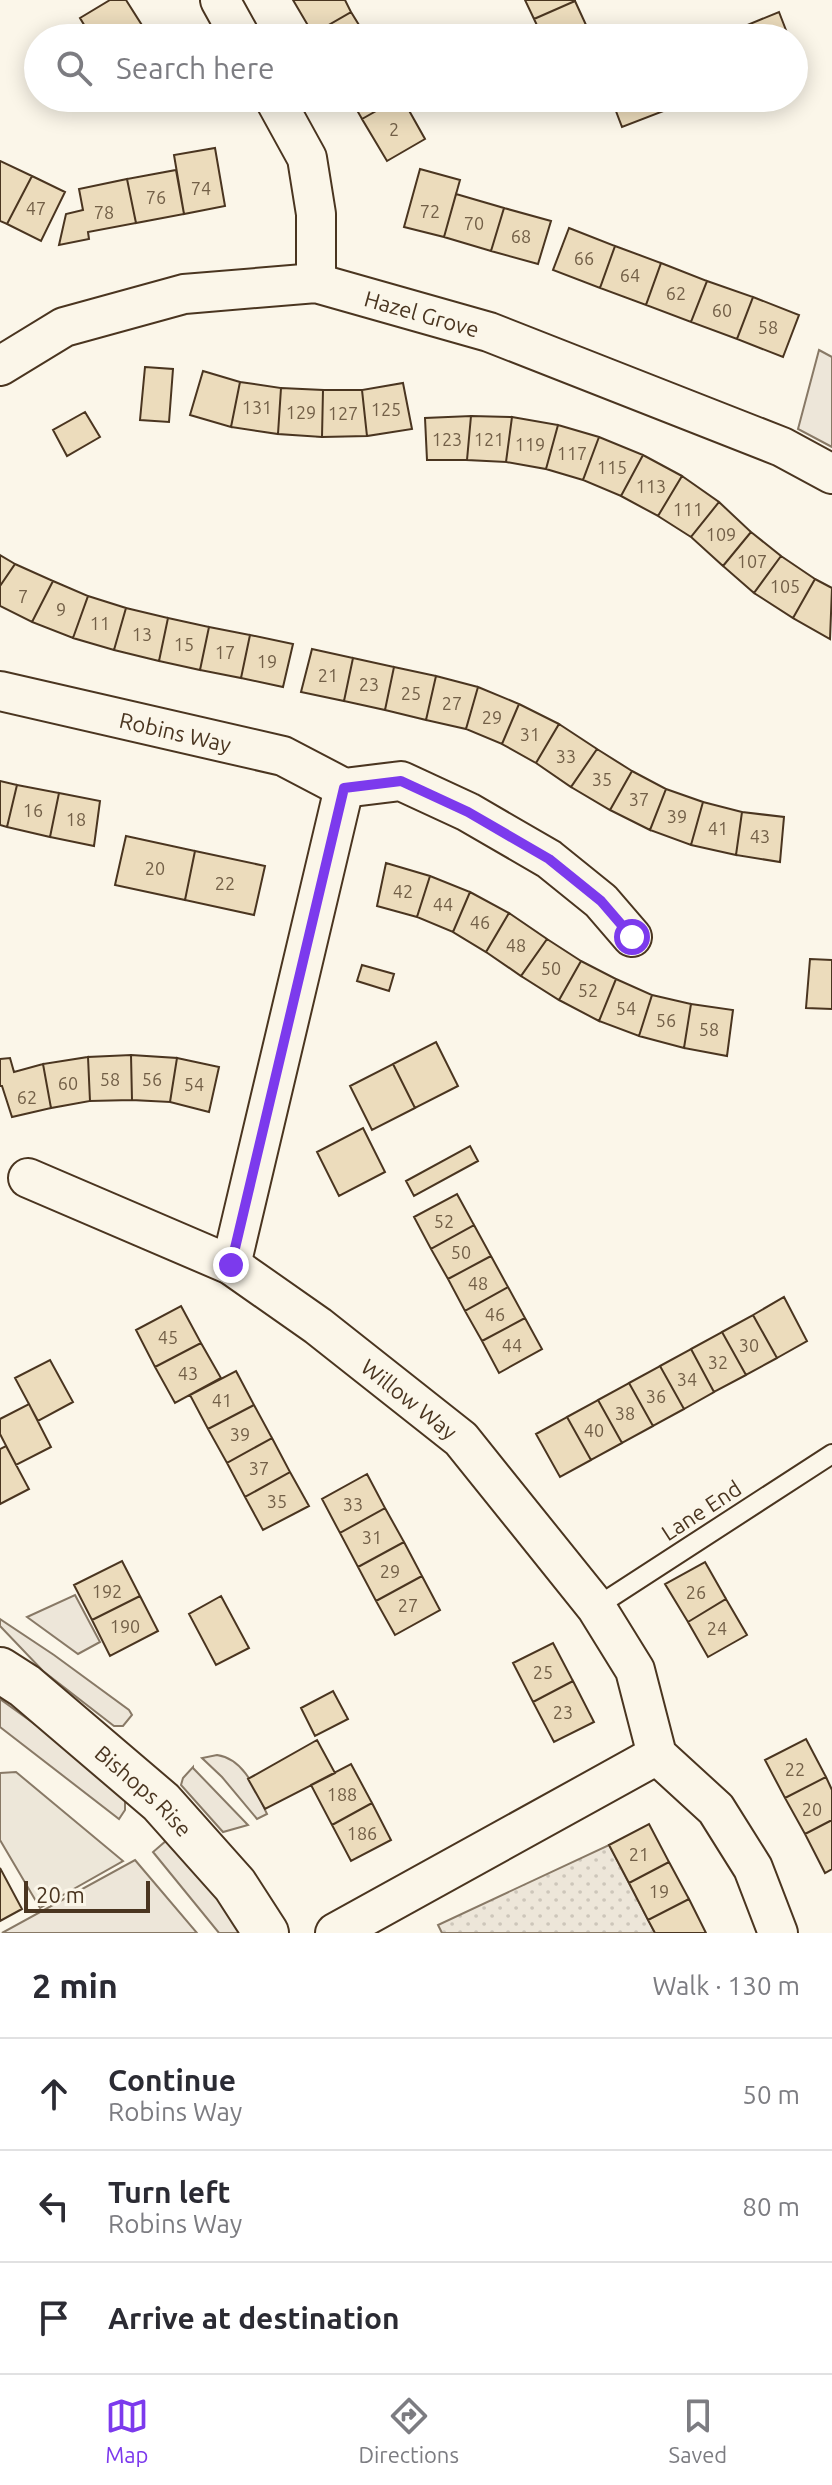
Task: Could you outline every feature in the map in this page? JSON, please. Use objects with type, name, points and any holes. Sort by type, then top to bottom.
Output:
[{"type":"street","points":[[220,0],[233,24]]},
{"type":"street","points":[[282,112],[307,158],[316,214],[316,283]]},
{"type":"street","name":"Hazel Grove","points":[[0,366],[64,327],[184,294],[316,283],[489,332],[782,447],[832,474]]},
{"type":"street","name":"Robins Way","points":[[0,691],[283,756],[344,788]]},
{"type":"street","points":[[231,1265],[344,788],[401,781],[468,812],[549,859],[601,901],[632,937]]},
{"type":"street","name":"Willow Way","points":[[28,1178],[231,1265],[318,1326],[461,1439],[596,1607],[635,1670],[657,1755]]},
{"type":"street","name":"Bishops Rise","points":[[0,1670],[25,1686],[161,1802],[235,1885],[266,1933]]},
{"type":"street","points":[[335,1933],[657,1755],[716,1809],[753,1868],[778,1933]]},
{"type":"lane","name":"Lane End","points":[[596,1607],[832,1454]]},
{"type":"shaded area","points":[[819,350],[832,357],[832,447],[798,429]]},
{"type":"shaded area","points":[[75,1595],[100,1642],[78,1654],[27,1617]]},
{"type":"shaded area","points":[[0,1619],[54,1655],[132,1715],[123,1726],[114,1726],[43,1671],[0,1626]]},
{"type":"shaded area","points":[[0,1699],[61,1743],[125,1799],[125,1810],[119,1819],[0,1727]]},
{"type":"shaded area","points":[[217,1755],[242,1769],[267,1814],[257,1819],[202,1758]]},
{"type":"shaded area","points":[[193,1767],[248,1825],[223,1832],[181,1785]]},
{"type":"shaded area","points":[[16,1772],[123,1861],[40,1908],[0,1840],[0,1773]]},
{"type":"shaded area","points":[[167,1840],[221,1901],[243,1933],[219,1933],[153,1852]]},
{"type":"shaded area","points":[[609,1845],[655,1933],[442,1933],[438,1925]]},
{"type":"shaded area","points":[[135,1860],[197,1933],[2,1933]]},
{"type":"building","points":[[110,0],[126,0],[141,24],[84,24],[80,18]]},
{"type":"building","points":[[293,0],[345,0],[351,12],[330,24],[307,24]]},
{"type":"building","points":[[525,0],[575,0],[575,1],[534,19]]},
{"type":"building","points":[[575,1],[586,24],[536,24],[534,19]]},
{"type":"building","points":[[351,12],[358,24],[330,24]]},
{"type":"building","points":[[779,12],[784,24],[750,24]]},
{"type":"building","points":[[358,112],[374,112],[362,119]]},
{"type":"building","points":[[374,112],[410,112],[425,139],[387,161],[362,119]]},
{"type":"building","points":[[616,112],[661,112],[622,127]]},
{"type":"building","points":[[215,148],[225,206],[184,214],[174,155]]},
{"type":"building","points":[[0,161],[32,176],[7,224],[0,221]]},
{"type":"building","points":[[420,169],[460,180],[444,237],[404,227]]},
{"type":"building","points":[[176,170],[184,214],[136,223],[127,179]]},
{"type":"building","points":[[32,176],[65,192],[41,241],[7,224]]},
{"type":"building","points":[[127,179],[136,223],[88,232],[89,239],[59,245],[66,214],[83,210],[79,189]]},
{"type":"building","points":[[456,194],[504,208],[491,251],[444,237]]},
{"type":"building","points":[[504,208],[551,221],[538,264],[491,251]]},
{"type":"building","points":[[569,228],[615,246],[600,288],[553,270]]},
{"type":"building","points":[[615,246],[661,263],[646,305],[600,288]]},
{"type":"building","points":[[661,263],[707,281],[691,322],[646,305]]},
{"type":"building","points":[[707,281],[753,297],[737,339],[691,322]]},
{"type":"building","points":[[753,297],[799,315],[783,357],[737,339]]},
{"type":"building","points":[[145,367],[173,369],[169,422],[140,420]]},
{"type":"building","points":[[203,371],[240,382],[231,427],[190,415]]},
{"type":"building","points":[[240,382],[281,388],[278,434],[231,427]]},
{"type":"building","points":[[403,383],[412,429],[367,436],[362,390]]},
{"type":"building","points":[[281,388],[323,390],[322,437],[278,434]]},
{"type":"building","points":[[323,390],[362,390],[367,436],[322,437]]},
{"type":"building","points":[[85,412],[100,437],[67,456],[53,430]]},
{"type":"building","points":[[471,416],[512,417],[506,462],[467,460]]},
{"type":"building","points":[[471,416],[467,460],[427,460],[425,418]]},
{"type":"building","points":[[512,417],[558,425],[546,469],[506,462]]},
{"type":"building","points":[[558,425],[599,437],[583,480],[546,469]]},
{"type":"building","points":[[599,437],[643,455],[621,496],[583,480]]},
{"type":"building","points":[[643,455],[682,476],[658,516],[621,496]]},
{"type":"building","points":[[682,476],[719,502],[691,537],[658,516]]},
{"type":"building","points":[[719,502],[751,532],[723,566],[691,537]]},
{"type":"building","points":[[751,532],[781,556],[754,593],[723,566]]},
{"type":"building","points":[[0,555],[15,564],[0,586]]},
{"type":"building","points":[[781,556],[815,579],[793,618],[754,593]]},
{"type":"building","points":[[15,564],[53,581],[32,622],[0,606],[0,586]]},
{"type":"building","points":[[815,579],[832,588],[830,639],[793,618]]},
{"type":"building","points":[[53,581],[88,596],[73,638],[32,622]]},
{"type":"building","points":[[88,596],[126,608],[114,650],[73,638]]},
{"type":"building","points":[[126,608],[168,618],[159,661],[114,650]]},
{"type":"building","points":[[168,618],[209,627],[200,670],[159,661]]},
{"type":"building","points":[[209,627],[250,635],[241,678],[200,670]]},
{"type":"building","points":[[250,635],[293,644],[283,687],[241,678]]},
{"type":"building","points":[[312,649],[353,658],[344,701],[301,692]]},
{"type":"building","points":[[353,658],[394,667],[385,710],[344,701]]},
{"type":"building","points":[[394,667],[436,676],[426,720],[385,710]]},
{"type":"building","points":[[436,676],[478,687],[466,729],[426,720]]},
{"type":"building","points":[[478,687],[519,704],[502,744],[466,729]]},
{"type":"building","points":[[519,704],[559,724],[536,763],[502,744]]},
{"type":"building","points":[[559,724],[597,749],[571,787],[536,763]]},
{"type":"building","points":[[597,749],[632,771],[610,810],[571,787]]},
{"type":"building","points":[[632,771],[666,789],[650,830],[610,810]]},
{"type":"building","points":[[0,781],[17,785],[7,827],[0,825]]},
{"type":"building","points":[[17,785],[59,793],[50,837],[7,827]]},
{"type":"building","points":[[666,789],[703,802],[691,845],[650,830]]},
{"type":"building","points":[[59,793],[100,801],[94,846],[50,837]]},
{"type":"building","points":[[703,802],[742,812],[736,855],[691,845]]},
{"type":"building","points":[[742,812],[784,817],[780,862],[736,855]]},
{"type":"building","points":[[126,836],[195,851],[185,900],[115,885]]},
{"type":"building","points":[[195,851],[265,866],[254,915],[185,900]]},
{"type":"building","points":[[386,863],[430,876],[417,917],[377,906]]},
{"type":"building","points":[[430,876],[470,892],[453,932],[417,917]]},
{"type":"building","points":[[470,892],[509,913],[486,952],[453,932]]},
{"type":"building","points":[[509,913],[547,939],[521,976],[486,952]]},
{"type":"building","points":[[547,939],[581,961],[559,1000],[521,976]]},
{"type":"building","points":[[810,959],[832,960],[832,1009],[806,1008]]},
{"type":"building","points":[[581,961],[616,979],[599,1021],[559,1000]]},
{"type":"building","points":[[362,965],[394,974],[389,991],[357,981]]},
{"type":"building","points":[[616,979],[652,995],[639,1036],[599,1021]]},
{"type":"building","points":[[652,995],[691,1004],[684,1048],[639,1036]]},
{"type":"building","points":[[691,1004],[733,1010],[727,1056],[684,1048]]},
{"type":"building","points":[[436,1042],[458,1086],[415,1108],[393,1064]]},
{"type":"building","points":[[131,1055],[177,1058],[170,1102],[132,1100]]},
{"type":"building","points":[[131,1055],[132,1100],[90,1101],[88,1057]]},
{"type":"building","points":[[88,1057],[90,1101],[51,1108],[43,1064]]},
{"type":"building","points":[[10,1058],[14,1072],[43,1064],[51,1108],[12,1117],[0,1086],[0,1059]]},
{"type":"building","points":[[177,1058],[219,1067],[209,1112],[170,1102]]},
{"type":"building","points":[[393,1064],[415,1108],[372,1130],[350,1086]]},
{"type":"building","points":[[363,1128],[385,1172],[339,1196],[317,1152]]},
{"type":"building","points":[[470,1146],[478,1161],[414,1196],[406,1181]]},
{"type":"building","points":[[457,1194],[474,1225],[431,1249],[414,1217]]},
{"type":"building","points":[[474,1225],[491,1256],[448,1279],[431,1249]]},
{"type":"building","points":[[491,1256],[508,1287],[465,1311],[448,1279]]},
{"type":"building","points":[[508,1287],[525,1318],[482,1341],[465,1311]]},
{"type":"building","points":[[784,1297],[807,1341],[777,1358],[753,1315]]},
{"type":"building","points":[[181,1306],[201,1343],[155,1367],[136,1330]]},
{"type":"building","points":[[753,1315],[777,1358],[746,1375],[722,1332]]},
{"type":"building","points":[[525,1318],[542,1349],[499,1373],[482,1341]]},
{"type":"building","points":[[722,1332],[746,1375],[714,1392],[691,1349]]},
{"type":"building","points":[[201,1343],[221,1378],[175,1403],[155,1367]]},
{"type":"building","points":[[691,1349],[714,1392],[684,1409],[660,1366]]},
{"type":"building","points":[[50,1360],[73,1402],[38,1421],[15,1378]]},
{"type":"building","points":[[660,1366],[684,1409],[653,1426],[629,1383]]},
{"type":"building","points":[[236,1371],[254,1405],[208,1429],[190,1395]]},
{"type":"building","points":[[629,1383],[653,1426],[622,1443],[598,1400]]},
{"type":"building","points":[[598,1400],[622,1443],[591,1460],[567,1417]]},
{"type":"building","points":[[29,1404],[51,1447],[16,1465],[0,1434],[0,1419]]},
{"type":"building","points":[[254,1405],[272,1438],[227,1463],[208,1429]]},
{"type":"building","points":[[567,1417],[591,1460],[560,1477],[536,1434]]},
{"type":"building","points":[[272,1438],[290,1472],[245,1497],[227,1463]]},
{"type":"building","points":[[6,1446],[29,1489],[0,1504],[0,1449]]},
{"type":"building","points":[[290,1472],[309,1506],[263,1530],[245,1497]]},
{"type":"building","points":[[367,1474],[385,1508],[340,1533],[322,1499]]},
{"type":"building","points":[[385,1508],[404,1542],[358,1567],[340,1533]]},
{"type":"building","points":[[404,1542],[422,1576],[376,1601],[358,1567]]},
{"type":"building","points":[[122,1561],[140,1596],[92,1620],[74,1585]]},
{"type":"building","points":[[705,1562],[726,1599],[688,1622],[665,1584]]},
{"type":"building","points":[[422,1576],[440,1610],[395,1635],[376,1601]]},
{"type":"building","points":[[140,1596],[158,1631],[110,1656],[92,1620]]},
{"type":"building","points":[[221,1596],[249,1648],[216,1665],[189,1614]]},
{"type":"building","points":[[726,1599],[747,1635],[708,1657],[688,1622]]},
{"type":"building","points":[[553,1643],[573,1681],[533,1702],[513,1663]]},
{"type":"building","points":[[573,1681],[594,1722],[554,1742],[533,1702]]},
{"type":"building","points":[[333,1691],[348,1719],[315,1736],[301,1708]]},
{"type":"building","points":[[806,1739],[826,1777],[785,1798],[765,1760]]},
{"type":"building","points":[[317,1740],[335,1773],[265,1809],[248,1779]]},
{"type":"building","points":[[351,1764],[372,1803],[332,1825],[311,1785]]},
{"type":"building","points":[[826,1777],[832,1790],[832,1820],[805,1834],[785,1798]]},
{"type":"building","points":[[372,1803],[391,1840],[351,1861],[332,1825]]},
{"type":"building","points":[[832,1820],[832,1869],[825,1873],[805,1834]]},
{"type":"building","points":[[649,1824],[669,1862],[629,1883],[609,1845]]},
{"type":"building","points":[[669,1862],[689,1899],[648,1920],[629,1883]]},
{"type":"building","points":[[0,1868],[22,1909],[0,1921]]},
{"type":"building","points":[[689,1899],[706,1933],[655,1933],[648,1920]]},
{"type":"route","points":[[231,1265],[344,788],[401,781],[468,812],[549,859],[601,901],[632,937]]}]
